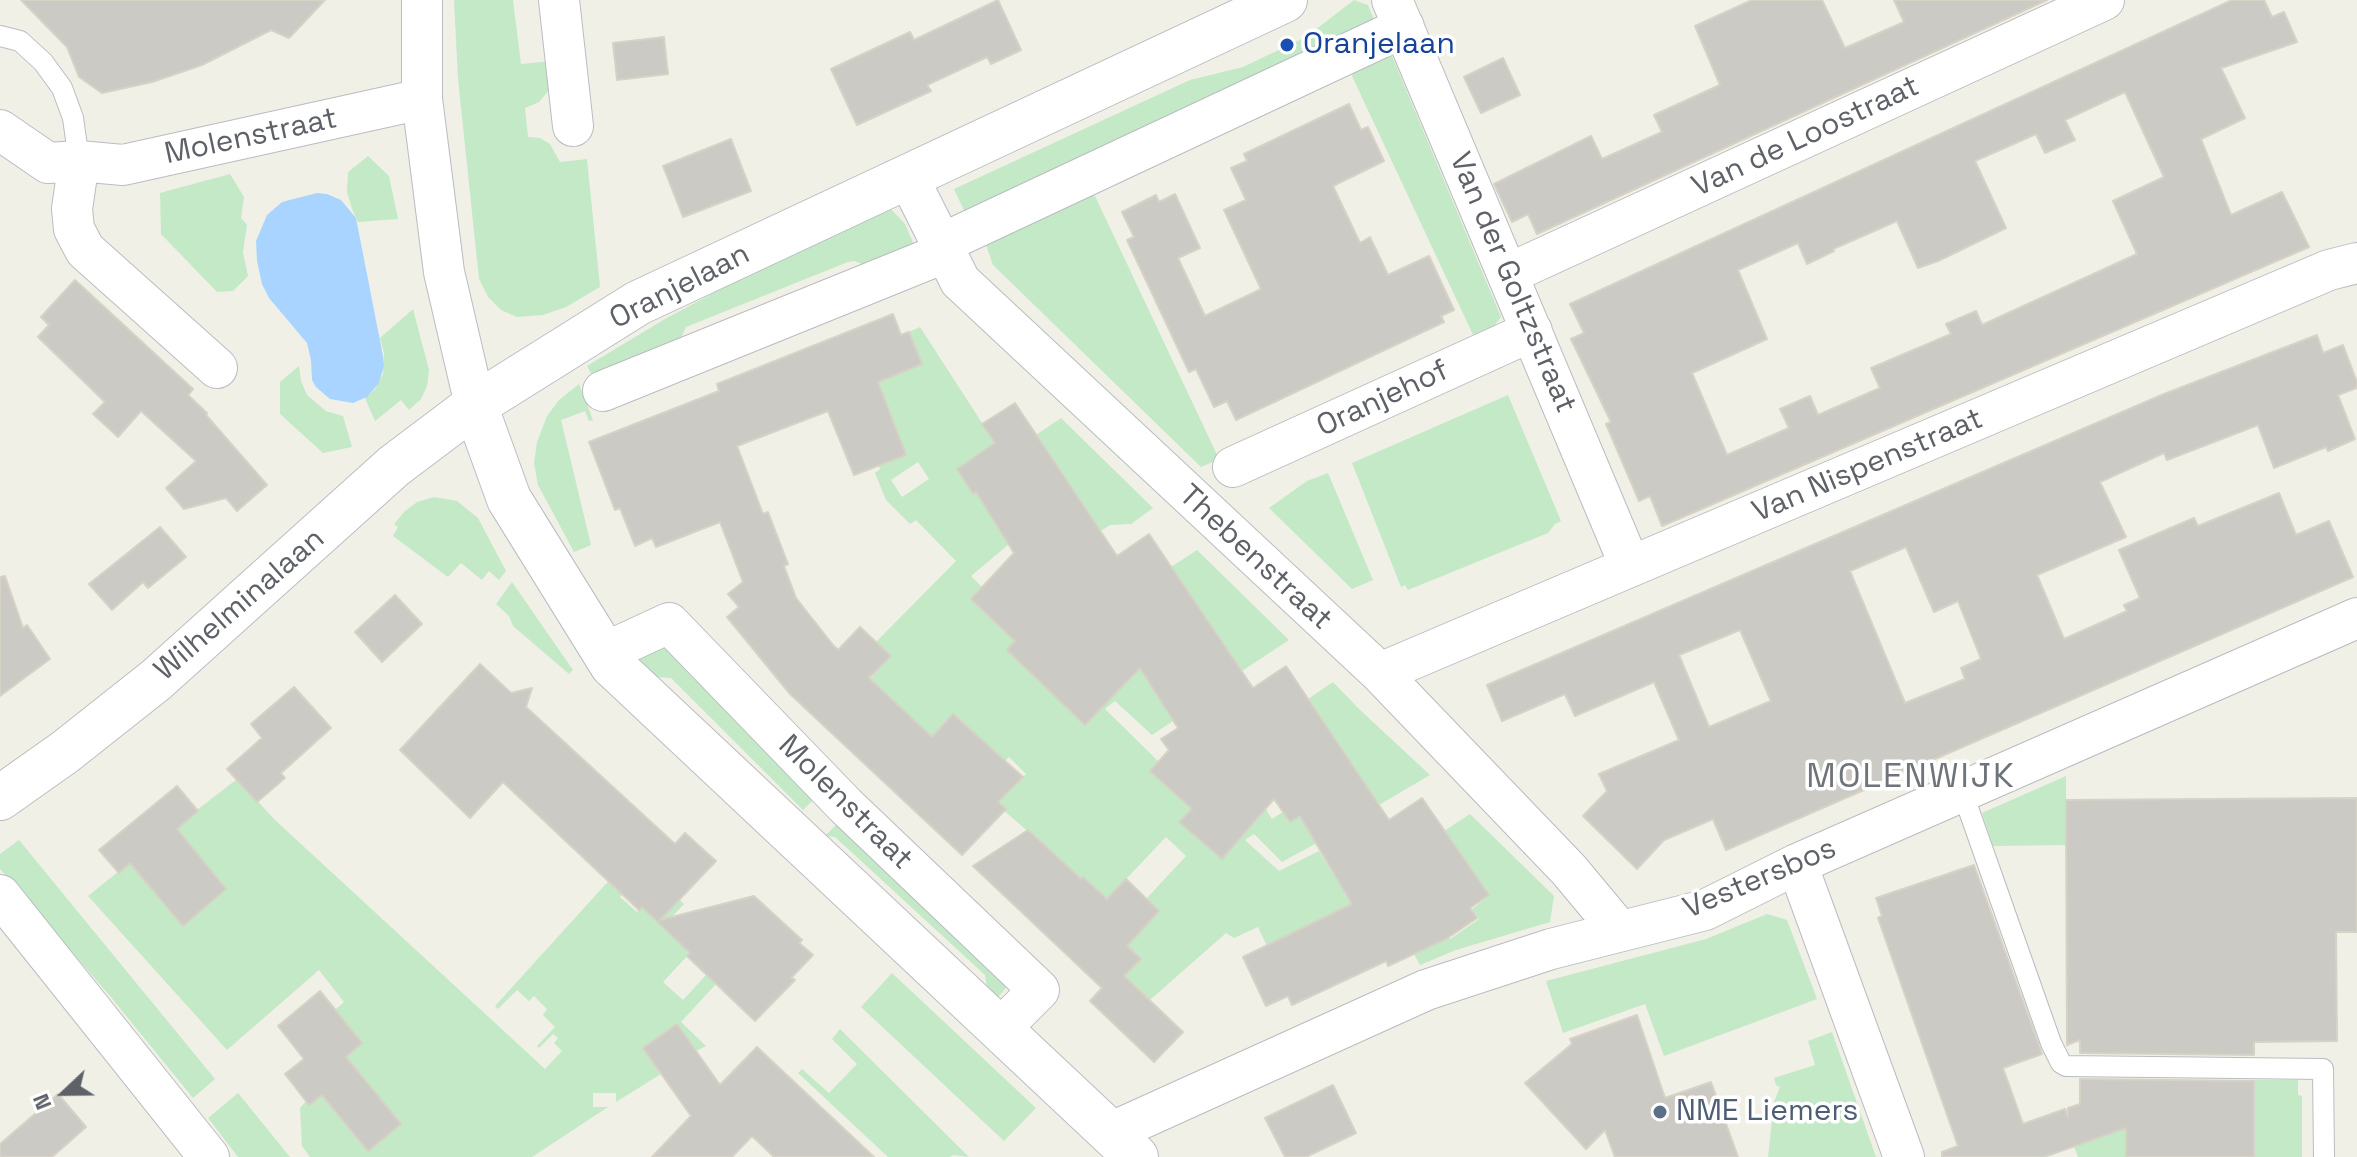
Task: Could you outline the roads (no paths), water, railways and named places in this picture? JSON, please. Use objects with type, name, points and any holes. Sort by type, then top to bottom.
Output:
[{"type":"street","points":[[422,0],[422,99],[444,272],[475,405]]},
{"type":"street","points":[[559,0],[573,126]]},
{"type":"street","name":"Oranjelaan","points":[[475,405],[638,303],[1285,0]]},
{"type":"street","name":"Van de Loostraat","points":[[1508,274],[2104,0]]},
{"type":"street","name":"Oranjelaan","points":[[603,391],[942,248],[1398,14]]},
{"type":"street","name":"Van der Goltzstraat","points":[[1398,14],[1630,566]]},
{"type":"street","name":"Molenstraat","points":[[0,130],[48,163],[79,161],[123,165],[422,99]]},
{"type":"street","points":[[79,161],[72,209],[74,229],[85,250],[217,368]]},
{"type":"street","name":"Thebenstraat","points":[[908,177],[960,281],[1380,673],[1569,870],[1619,930]]},
{"type":"street","name":"Van Nispenstraat","points":[[1380,673],[2329,270],[2357,263]]},
{"type":"street","name":"Oranjehof","points":[[1233,467],[1532,331]]},
{"type":"street","name":"Molenstraat","points":[[475,405],[509,499],[612,665],[1123,1145]]},
{"type":"street","name":"Wilhelminalaan","points":[[0,798],[65,752],[156,680],[394,466],[475,405]]},
{"type":"street","name":"Vestersbos","points":[[1123,1145],[1426,990],[1619,930],[1705,910],[1797,864],[2357,618]]},
{"type":"street","name":"Molenstraat","points":[[604,653],[669,623],[846,806],[1039,990],[1000,1029]]},
{"type":"street","points":[[1797,864],[1904,1157]]},
{"type":"street","points":[[0,895],[209,1157]]},
{"type":"lane","points":[[0,36],[20,41],[43,62],[62,88],[73,118],[79,161]]},
{"type":"lane","points":[[1962,791],[2051,1043],[2061,1063],[2066,1066],[2323,1069],[2324,1157]]},
{"type":"water","points":[[317,193],[341,200],[356,218],[383,356],[384,366],[379,383],[367,397],[353,403],[330,399],[316,387],[312,380],[307,343],[269,298],[257,261],[256,241],[267,215],[282,202]]},
{"type":"place","name":"Oranjelaan","points":[[1287,45]]},
{"type":"place","name":"NME Liemers","points":[[1660,1112]]},
{"type":"district","name":"MOLENWIJK","points":[[1911,778]]}]
